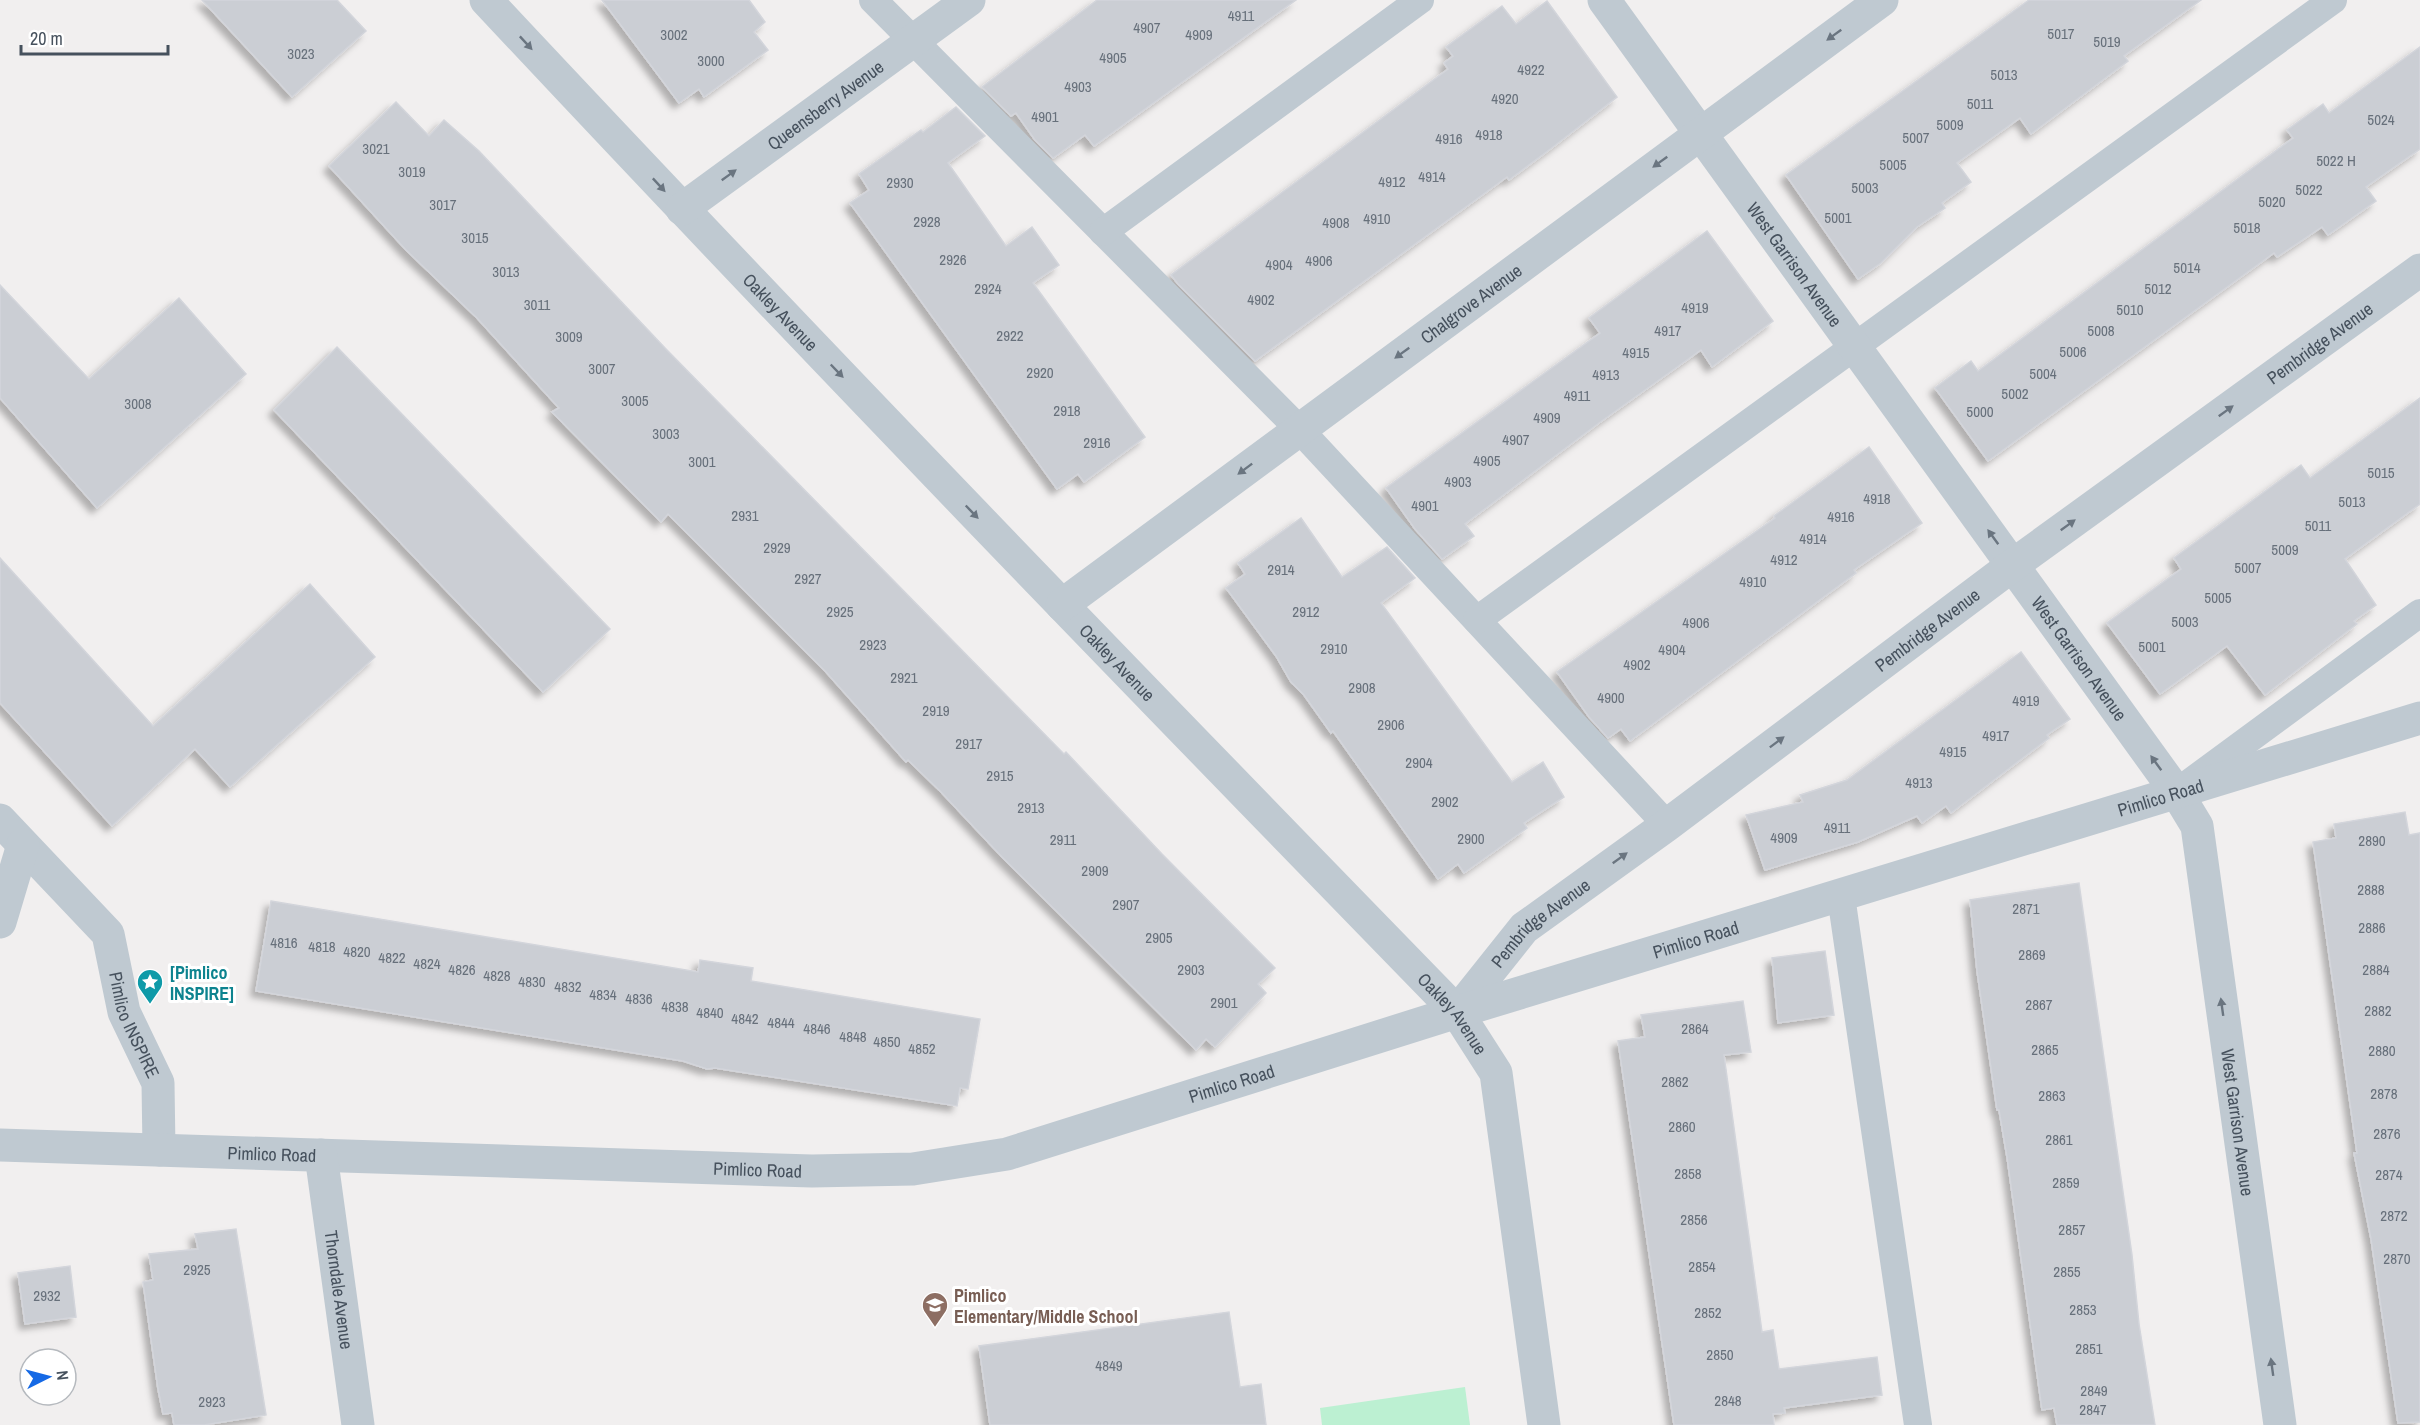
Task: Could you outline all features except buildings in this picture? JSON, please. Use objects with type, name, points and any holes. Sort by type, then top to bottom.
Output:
[{"type":"street","name":"Oakley Avenue","points":[[486,0],[682,209],[1457,1012],[1496,1073],[1544,1425]]},
{"type":"street","name":"Queensberry Avenue","points":[[682,209],[969,0]]},
{"type":"street","name":"West Garrison Avenue","points":[[1604,0],[2177,793],[2197,826],[2280,1425]]},
{"type":"street","name":"Chalgrove Avenue","points":[[1062,605],[1700,132],[1882,0]]},
{"type":"street","name":"Pembridge Avenue","points":[[1457,1012],[1524,928],[1667,825],[2013,565],[2420,270]]},
{"type":"street","name":"Pimlico Road","points":[[0,1145],[813,1171],[873,1171],[963,1163],[1007,1154],[1075,1134],[1457,1012],[2420,718]]},
{"type":"street","points":[[0,820],[23,844],[0,922]]},
{"type":"street","name":"Pimlico INSPIRE","points":[[23,844],[108,934],[124,1012],[158,1083],[159,1150]]},
{"type":"street","name":"Thorndale Avenue","points":[[321,1155],[358,1425]]},
{"type":"lane","points":[[873,0],[1299,429],[1667,825]]},
{"type":"lane","points":[[1103,231],[1420,0]]},
{"type":"lane","points":[[1477,620],[2333,0]]},
{"type":"lane","points":[[2177,793],[2420,613]]},
{"type":"lane","points":[[1841,896],[1918,1425]]},
{"type":"green space","points":[[1465,1387],[1470,1425],[1322,1425],[1320,1408]]},
{"type":"place","name":"[Pimlico INSPIRE]","points":[[150,1005]]},
{"type":"place","name":"Pimlico Elementary/Middle School","points":[[935,1328]]}]
